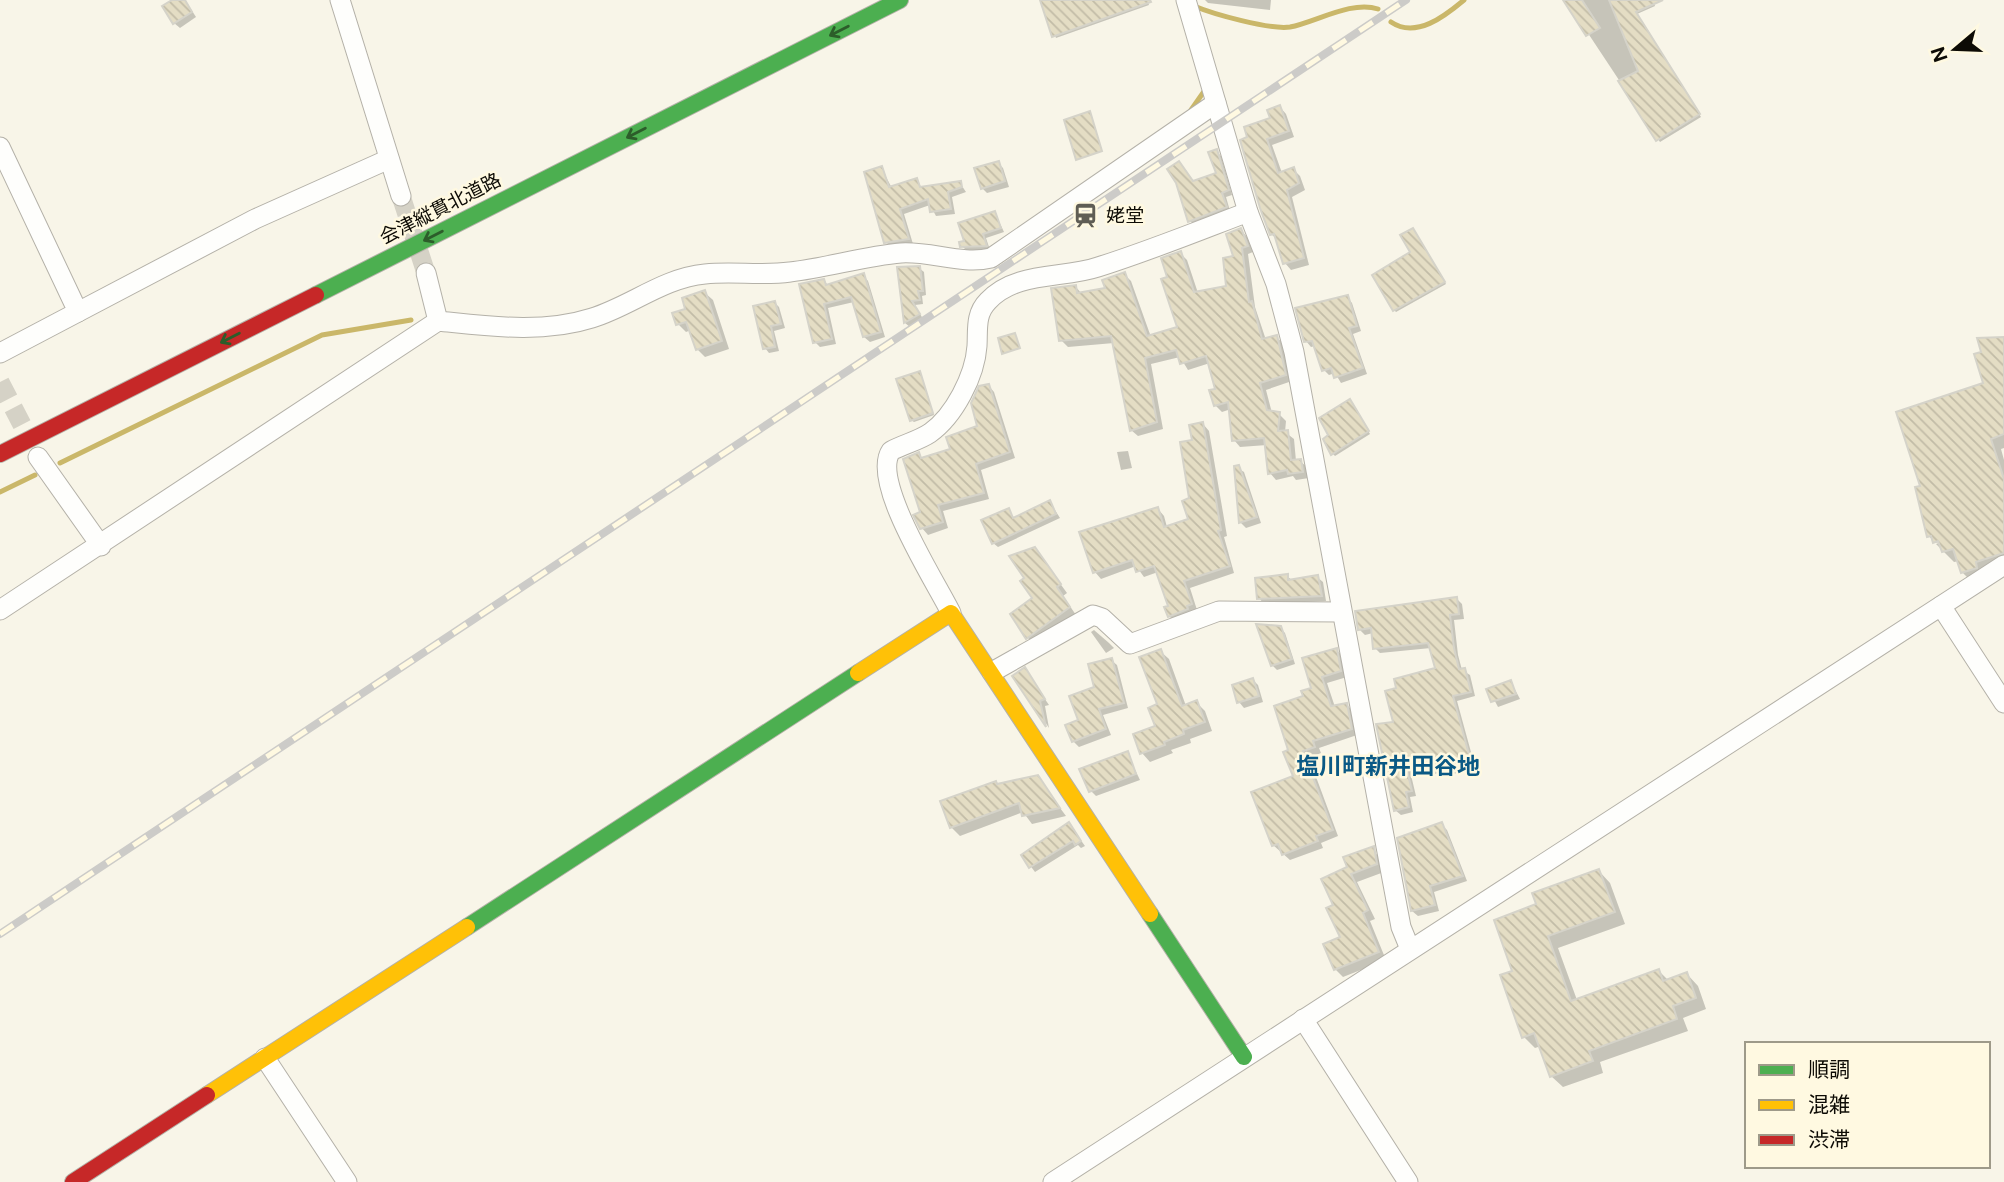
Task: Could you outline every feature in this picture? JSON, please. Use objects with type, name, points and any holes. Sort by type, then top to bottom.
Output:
[{"type":"main road","name":"会津縦貫北道路","points":[[0,454],[900,0]]},
{"type":"main road","points":[[73,1182],[951,613],[1244,1057]]},
{"type":"street","points":[[340,0],[401,195]]},
{"type":"street","points":[[1186,0],[1248,212],[1276,284],[1294,352],[1340,612],[1401,927],[1410,949]]},
{"type":"street","points":[[0,610],[101,546],[438,321],[505,328],[562,325],[628,305],[660,285],[689,276],[795,272],[903,253],[975,261],[991,258],[1216,103]]},
{"type":"street","points":[[0,147],[78,312]]},
{"type":"street","points":[[0,353],[255,219],[390,159]]},
{"type":"street","points":[[951,613],[911,544],[897,506],[887,462],[891,452],[922,438],[940,425],[957,402],[970,372],[977,345],[977,322],[987,301],[1017,283],[1083,272],[1248,212]]},
{"type":"street","points":[[426,273],[438,321]]},
{"type":"street","points":[[38,457],[101,546]]},
{"type":"street","points":[[1053,1182],[2004,565]]},
{"type":"street","points":[[1941,606],[2004,703]]},
{"type":"street","points":[[992,672],[1093,615],[1102,618],[1130,644],[1219,611],[1340,612]]},
{"type":"street","points":[[1303,1019],[1408,1182]]},
{"type":"street","points":[[265,1058],[346,1182]]},
{"type":"building","points":[[172,0],[185,0],[192,12],[173,24],[162,6]]},
{"type":"building","points":[[1040,0],[1150,0],[1151,2],[1052,37]]},
{"type":"building","points":[[1563,0],[1582,0],[1600,28],[1586,36]]},
{"type":"building","points":[[1609,0],[1663,0],[1636,12],[1700,114],[1656,141],[1618,81],[1638,71]]},
{"type":"building","points":[[1280,105],[1289,131],[1267,139],[1278,173],[1294,167],[1299,183],[1287,190],[1304,258],[1283,264],[1274,234],[1270,235],[1260,208],[1240,140],[1247,137],[1244,127],[1270,118],[1267,110]]},
{"type":"building","points":[[1090,111],[1102,151],[1076,160],[1064,120]]},
{"type":"building","points":[[1217,149],[1229,190],[1222,193],[1227,207],[1188,222],[1176,183],[1167,169],[1179,161],[1193,181],[1216,173],[1208,152]]},
{"type":"building","points":[[999,161],[1005,181],[981,189],[974,168]]},
{"type":"building","points":[[882,166],[889,187],[917,178],[920,187],[961,181],[962,187],[948,192],[951,209],[930,212],[928,199],[900,209],[909,239],[884,243],[864,172]]},
{"type":"building","points":[[995,211],[1001,228],[983,234],[987,246],[960,247],[959,242],[964,241],[958,223]]},
{"type":"building","points":[[1241,228],[1248,246],[1242,248],[1249,302],[1252,301],[1262,339],[1277,335],[1286,375],[1260,383],[1267,410],[1280,412],[1278,431],[1288,430],[1291,460],[1301,459],[1303,472],[1288,474],[1287,470],[1268,474],[1264,438],[1232,441],[1228,402],[1214,406],[1209,390],[1215,389],[1206,356],[1180,364],[1176,350],[1145,358],[1157,422],[1130,431],[1111,336],[1059,341],[1051,288],[1076,285],[1077,293],[1105,288],[1102,280],[1125,272],[1147,336],[1177,327],[1161,279],[1167,277],[1161,258],[1181,251],[1194,292],[1226,286],[1223,258],[1233,256],[1226,234]]},
{"type":"building","points":[[1413,228],[1445,282],[1393,311],[1372,275],[1410,252],[1400,235]]},
{"type":"building","points":[[920,266],[923,291],[918,291],[920,300],[912,301],[920,314],[904,323],[897,267]]},
{"type":"building","points":[[864,273],[881,332],[863,337],[851,297],[824,304],[832,339],[813,343],[799,284],[824,279],[826,285]]},
{"type":"building","points":[[705,290],[722,341],[696,350],[686,322],[676,325],[672,313],[685,309],[682,298]]},
{"type":"building","points":[[1348,295],[1357,326],[1349,328],[1363,368],[1334,378],[1331,368],[1322,371],[1312,341],[1304,342],[1295,308]]},
{"type":"building","points":[[775,301],[781,324],[771,326],[775,347],[763,349],[753,306]]},
{"type":"building","points":[[1015,333],[1020,348],[1002,354],[998,338]]},
{"type":"building","points":[[2004,337],[2004,434],[1991,439],[2004,479],[2004,553],[1976,562],[1977,568],[1961,573],[1953,549],[1942,552],[1938,541],[1933,543],[1931,536],[1927,537],[1915,487],[1920,486],[1896,412],[1983,383],[1974,354],[1981,352],[1977,338]]},
{"type":"building","points":[[920,371],[933,413],[910,421],[896,379]]},
{"type":"building","points":[[989,384],[1010,452],[976,464],[984,493],[938,505],[943,522],[920,529],[913,515],[920,512],[903,459],[919,452],[921,458],[950,449],[946,437],[977,426],[971,403],[979,386]]},
{"type":"building","points":[[1350,399],[1369,431],[1331,455],[1323,439],[1328,435],[1319,418]]},
{"type":"building","points":[[1203,422],[1221,530],[1218,531],[1230,566],[1184,581],[1192,604],[1187,606],[1188,609],[1168,617],[1164,607],[1168,606],[1154,566],[1136,572],[1132,560],[1093,573],[1079,532],[1158,507],[1164,527],[1188,519],[1182,501],[1189,498],[1180,442],[1192,440],[1189,425]]},
{"type":"building","points":[[1239,465],[1257,517],[1239,523],[1234,466]]},
{"type":"building","points":[[1050,500],[1056,514],[992,544],[981,520],[1009,508],[1013,518]]},
{"type":"building","points":[[1035,547],[1061,584],[1057,587],[1070,607],[1026,639],[1010,614],[1032,598],[1020,581],[1024,578],[1009,556]]},
{"type":"building","points":[[1288,574],[1288,580],[1318,575],[1322,596],[1257,599],[1255,578]]},
{"type":"building","points":[[1457,597],[1459,614],[1450,615],[1454,648],[1459,669],[1465,668],[1471,692],[1453,696],[1470,758],[1459,761],[1461,766],[1435,773],[1432,764],[1407,770],[1412,791],[1406,792],[1409,807],[1394,811],[1376,724],[1393,722],[1385,691],[1396,688],[1394,679],[1435,668],[1428,643],[1373,649],[1371,628],[1358,630],[1355,611]]},
{"type":"building","points":[[1256,624],[1281,626],[1292,659],[1271,666]]},
{"type":"building","points":[[1337,648],[1341,671],[1322,677],[1331,706],[1347,703],[1352,729],[1313,741],[1315,747],[1303,751],[1333,830],[1316,836],[1318,841],[1282,855],[1278,844],[1272,846],[1251,792],[1293,776],[1283,752],[1288,750],[1274,706],[1303,696],[1301,691],[1311,688],[1302,658]]},
{"type":"building","points":[[1161,649],[1182,706],[1197,700],[1205,722],[1183,730],[1184,734],[1164,742],[1165,745],[1140,754],[1133,734],[1155,726],[1148,708],[1157,704],[1139,657]]},
{"type":"building","points":[[1112,658],[1124,703],[1099,709],[1106,729],[1072,742],[1065,725],[1078,720],[1069,696],[1094,687],[1088,664]]},
{"type":"building","points":[[1025,667],[1045,699],[1040,701],[1046,727],[1012,676]]},
{"type":"building","points":[[1253,678],[1259,696],[1237,703],[1232,685]]},
{"type":"building","points":[[1511,680],[1516,694],[1491,702],[1486,689]]},
{"type":"building","points":[[1128,751],[1136,774],[1089,792],[1079,769]]},
{"type":"building","points":[[1038,775],[1060,808],[1022,816],[1019,803],[950,828],[940,801],[996,781],[997,784]]},
{"type":"building","points":[[1069,822],[1081,841],[1075,845],[1073,841],[1029,868],[1021,855]]},
{"type":"building","points":[[1442,822],[1463,876],[1430,886],[1435,905],[1411,911],[1397,838]]},
{"type":"building","points":[[1374,846],[1377,864],[1351,874],[1368,910],[1363,913],[1379,952],[1334,970],[1323,944],[1340,937],[1326,908],[1333,905],[1321,879],[1347,867],[1343,857]]},
{"type":"building","points":[[1599,869],[1615,912],[1548,936],[1571,1001],[1659,969],[1663,981],[1687,972],[1696,998],[1673,1006],[1677,1019],[1589,1051],[1593,1061],[1550,1077],[1534,1033],[1522,1038],[1500,975],[1512,971],[1494,920],[1536,904],[1532,893]]},
{"type":"waterway","points":[[1391,22],[1401,27],[1420,27],[1448,13],[1464,0]]},
{"type":"waterway","points":[[1194,6],[1242,21],[1281,27],[1290,27],[1346,9],[1378,9]]},
{"type":"waterway","points":[[1191,110],[1205,90]]},
{"type":"waterway","points":[[60,463],[322,335],[411,320]]},
{"type":"waterway","points":[[0,492],[35,475]]},
{"type":"tunnel","points":[[401,196],[426,273]]},
{"type":"tunnel","points":[[0,382],[33,446]]},
{"type":"railway","points":[[0,934],[1406,0]]},
{"type":"traffic: fast","points":[[316,295],[900,0]]},
{"type":"traffic: fast","points":[[467,927],[858,673]]},
{"type":"traffic: fast","points":[[1150,914],[1244,1057]]},
{"type":"traffic: slow","points":[[858,673],[951,613],[1150,914]]},
{"type":"traffic: slow","points":[[207,1095],[467,927]]},
{"type":"traffic: jam","points":[[0,454],[316,295]]},
{"type":"traffic: jam","points":[[73,1182],[207,1095]]},
{"type":"place","name":"姥堂","points":[[1086,215]]},
{"type":"district","name":"塩川町新井田谷地","points":[[1388,766]]}]
